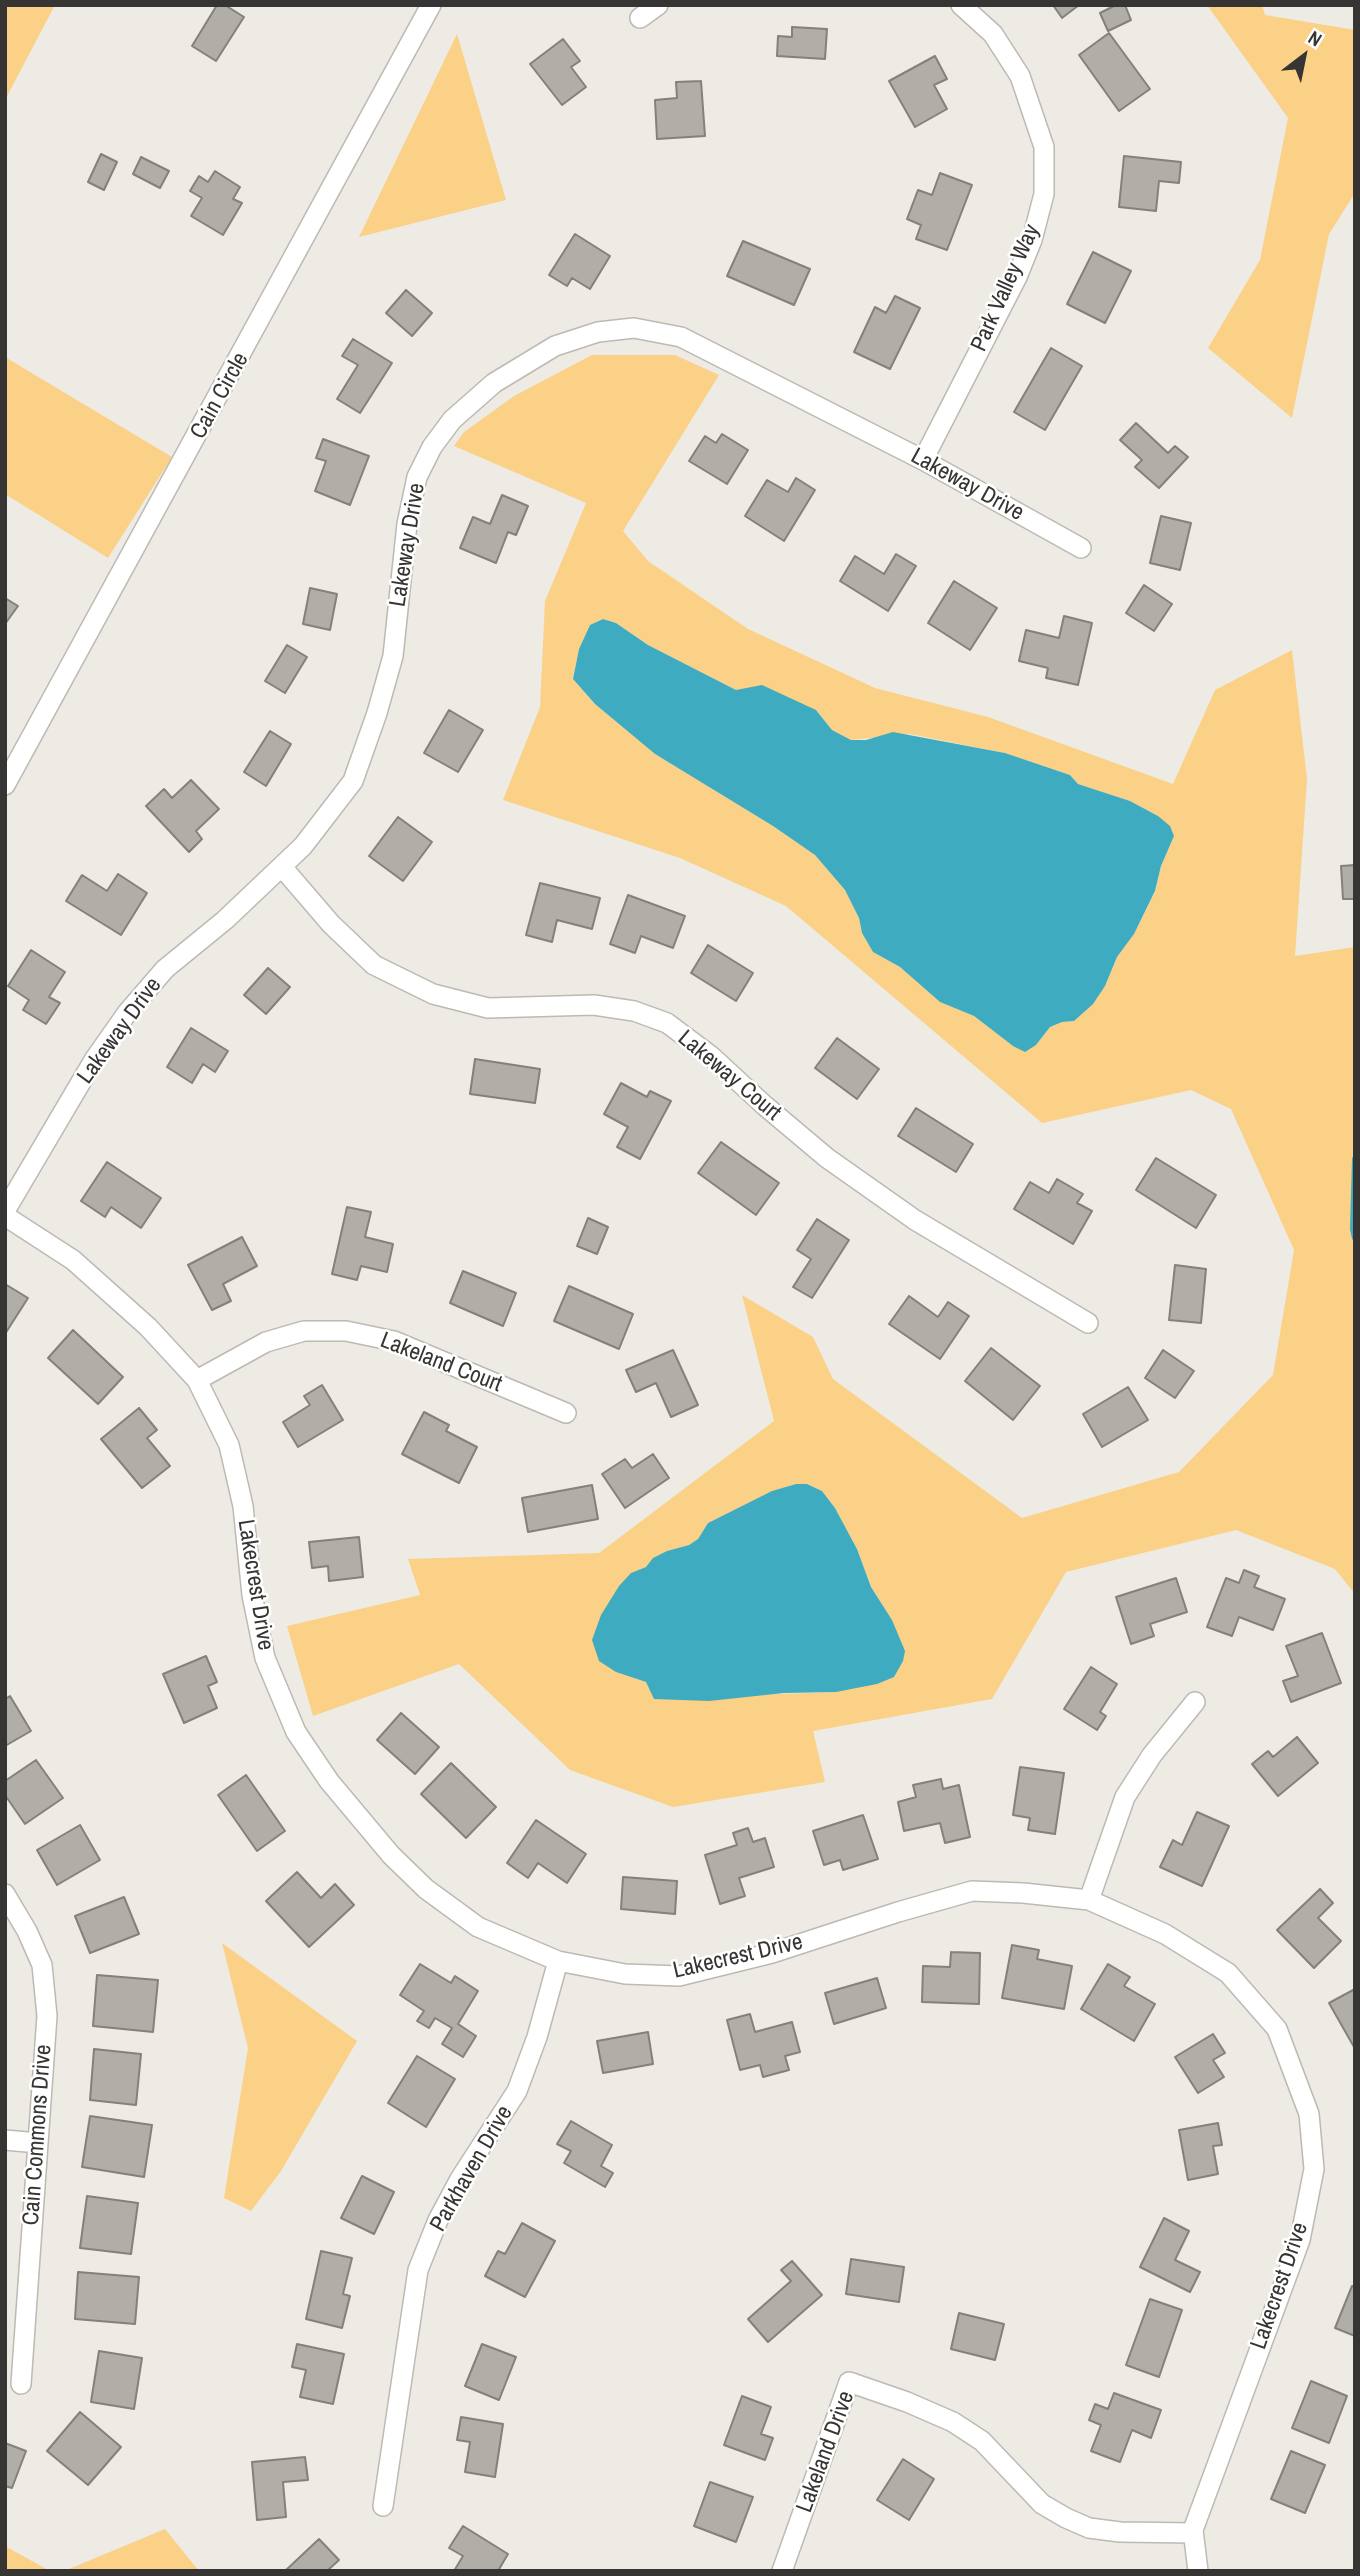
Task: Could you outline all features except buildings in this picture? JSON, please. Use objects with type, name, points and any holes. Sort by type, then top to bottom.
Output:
[{"type":"street","name":"Cain Circle","points":[[5,785],[431,5]]},
{"type":"street","points":[[640,18],[658,5]]},
{"type":"street","name":"Park Valley Way","points":[[923,460],[1017,277],[1032,240],[1045,194],[1044,147],[1020,76],[993,34],[961,5]]},
{"type":"street","name":"Lakeway Drive","points":[[5,1214],[94,1060],[127,1013],[165,969],[225,920],[303,846],[353,781],[377,713],[393,656],[407,524],[417,477],[432,447],[452,419],[494,383],[555,346],[598,332],[634,328],[681,337],[923,460],[1081,548]]},
{"type":"street","name":"Lakeway Court","points":[[282,867],[331,924],[374,965],[433,994],[488,1008],[594,1005],[634,1011],[667,1023],[711,1056],[764,1105],[838,1166],[915,1220],[1088,1323]]},
{"type":"street","name":"Lakecrest Drive","points":[[5,1214],[72,1260],[148,1327],[197,1380],[229,1445],[243,1506],[252,1595],[265,1658],[296,1732],[329,1781],[391,1855],[426,1889],[478,1927],[558,1961],[625,1974],[678,1976],[772,1953],[972,1891],[1023,1893],[1089,1900],[1165,1934],[1228,1973],[1277,2029],[1309,2114],[1314,2169],[1300,2240],[1214,2469],[1193,2533],[1198,2571]]},
{"type":"street","name":"Lakeland Court","points":[[197,1380],[266,1342],[304,1331],[346,1331],[394,1341],[566,1413]]},
{"type":"street","points":[[1089,1900],[1125,1797],[1153,1755],[1195,1702]]},
{"type":"street","name":"Cain Commons Drive","points":[[5,1894],[27,1931],[42,1965],[47,2016],[21,2384]]},
{"type":"street","name":"Parkhaven Drive","points":[[383,2506],[418,2270],[438,2220],[460,2179],[517,2091],[537,2037],[558,1961]]},
{"type":"street","points":[[5,2140],[37,2143]]},
{"type":"street","name":"Lakeland Drive","points":[[782,2571],[849,2382],[907,2402],[953,2422],[982,2441],[1042,2504],[1066,2518],[1089,2528],[1120,2532],[1193,2533]]},
{"type":"shaded area","points":[[5,5],[55,5],[5,100]]},
{"type":"shaded area","points":[[1207,5],[1262,5],[1265,15],[1355,30],[1355,193],[1329,234],[1292,418],[1208,348],[1260,260],[1288,118]]},
{"type":"shaded area","points":[[457,34],[506,200],[359,237]]},
{"type":"shaded area","points":[[592,355],[675,355],[719,375],[623,531],[648,561],[748,629],[875,688],[988,717],[1173,784],[1215,690],[1292,650],[1307,779],[1295,956],[1355,947],[1355,1594],[1335,1569],[1236,1530],[1066,1572],[992,1699],[813,1731],[825,1782],[673,1807],[570,1770],[459,1664],[313,1716],[287,1626],[420,1595],[408,1559],[599,1553],[774,1421],[742,1295],[813,1337],[833,1379],[1022,1518],[1179,1472],[1273,1375],[1294,1250],[1231,1109],[1191,1090],[1042,1123],[786,906],[680,858],[503,800],[540,707],[545,601],[586,503],[454,446],[464,432],[514,396]],"holes":[[[603,619],[616,623],[648,645],[736,690],[816,710],[832,730],[851,740],[910,734],[1005,753],[1070,775],[1078,784],[1130,801],[1158,816],[1174,836],[1161,866],[1155,892],[1134,934],[1117,957],[1105,986],[1074,1021],[1050,1027],[1036,1045],[1013,1046],[974,1016],[940,1002],[900,967],[873,952],[862,933],[859,918],[845,890],[815,855],[773,826],[655,754],[595,704],[573,679],[579,649],[590,625]],[[796,1484],[807,1484],[822,1491],[835,1508],[857,1549],[871,1587],[892,1620],[836,1692],[654,1698],[646,1682],[616,1672],[631,1573],[646,1567],[667,1551],[689,1545],[698,1539],[708,1523],[773,1491]]]},
{"type":"shaded area","points":[[5,357],[172,457],[108,558],[5,494]]},
{"type":"shaded area","points":[[222,1943],[357,2041],[281,2171],[251,2211],[224,2198],[248,2048]]},
{"type":"shaded area","points":[[165,2529],[199,2571],[64,2571]]},
{"type":"shaded area","points":[[5,2546],[50,2571],[5,2571]]},
{"type":"water","points":[[603,619],[616,623],[648,645],[736,690],[762,685],[816,710],[832,730],[851,740],[866,740],[893,732],[1005,753],[1070,775],[1078,784],[1130,801],[1158,816],[1170,826],[1174,836],[1161,866],[1155,891],[1134,934],[1117,957],[1105,986],[1093,1004],[1074,1021],[1050,1027],[1036,1045],[1025,1052],[974,1016],[940,1002],[900,967],[873,952],[862,933],[859,918],[845,890],[815,855],[773,826],[655,754],[595,704],[573,679],[579,649],[590,625]]},
{"type":"water","points":[[796,1484],[807,1484],[822,1491],[835,1508],[857,1549],[871,1587],[892,1620],[905,1651],[894,1677],[877,1684],[836,1692],[784,1693],[709,1701],[654,1699],[646,1682],[616,1672],[599,1661],[592,1640],[601,1615],[619,1586],[631,1573],[646,1567],[653,1558],[667,1551],[689,1545],[698,1539],[708,1523],[772,1491]]},
{"type":"waterway","points":[[1355,1159],[1355,1238]]}]
